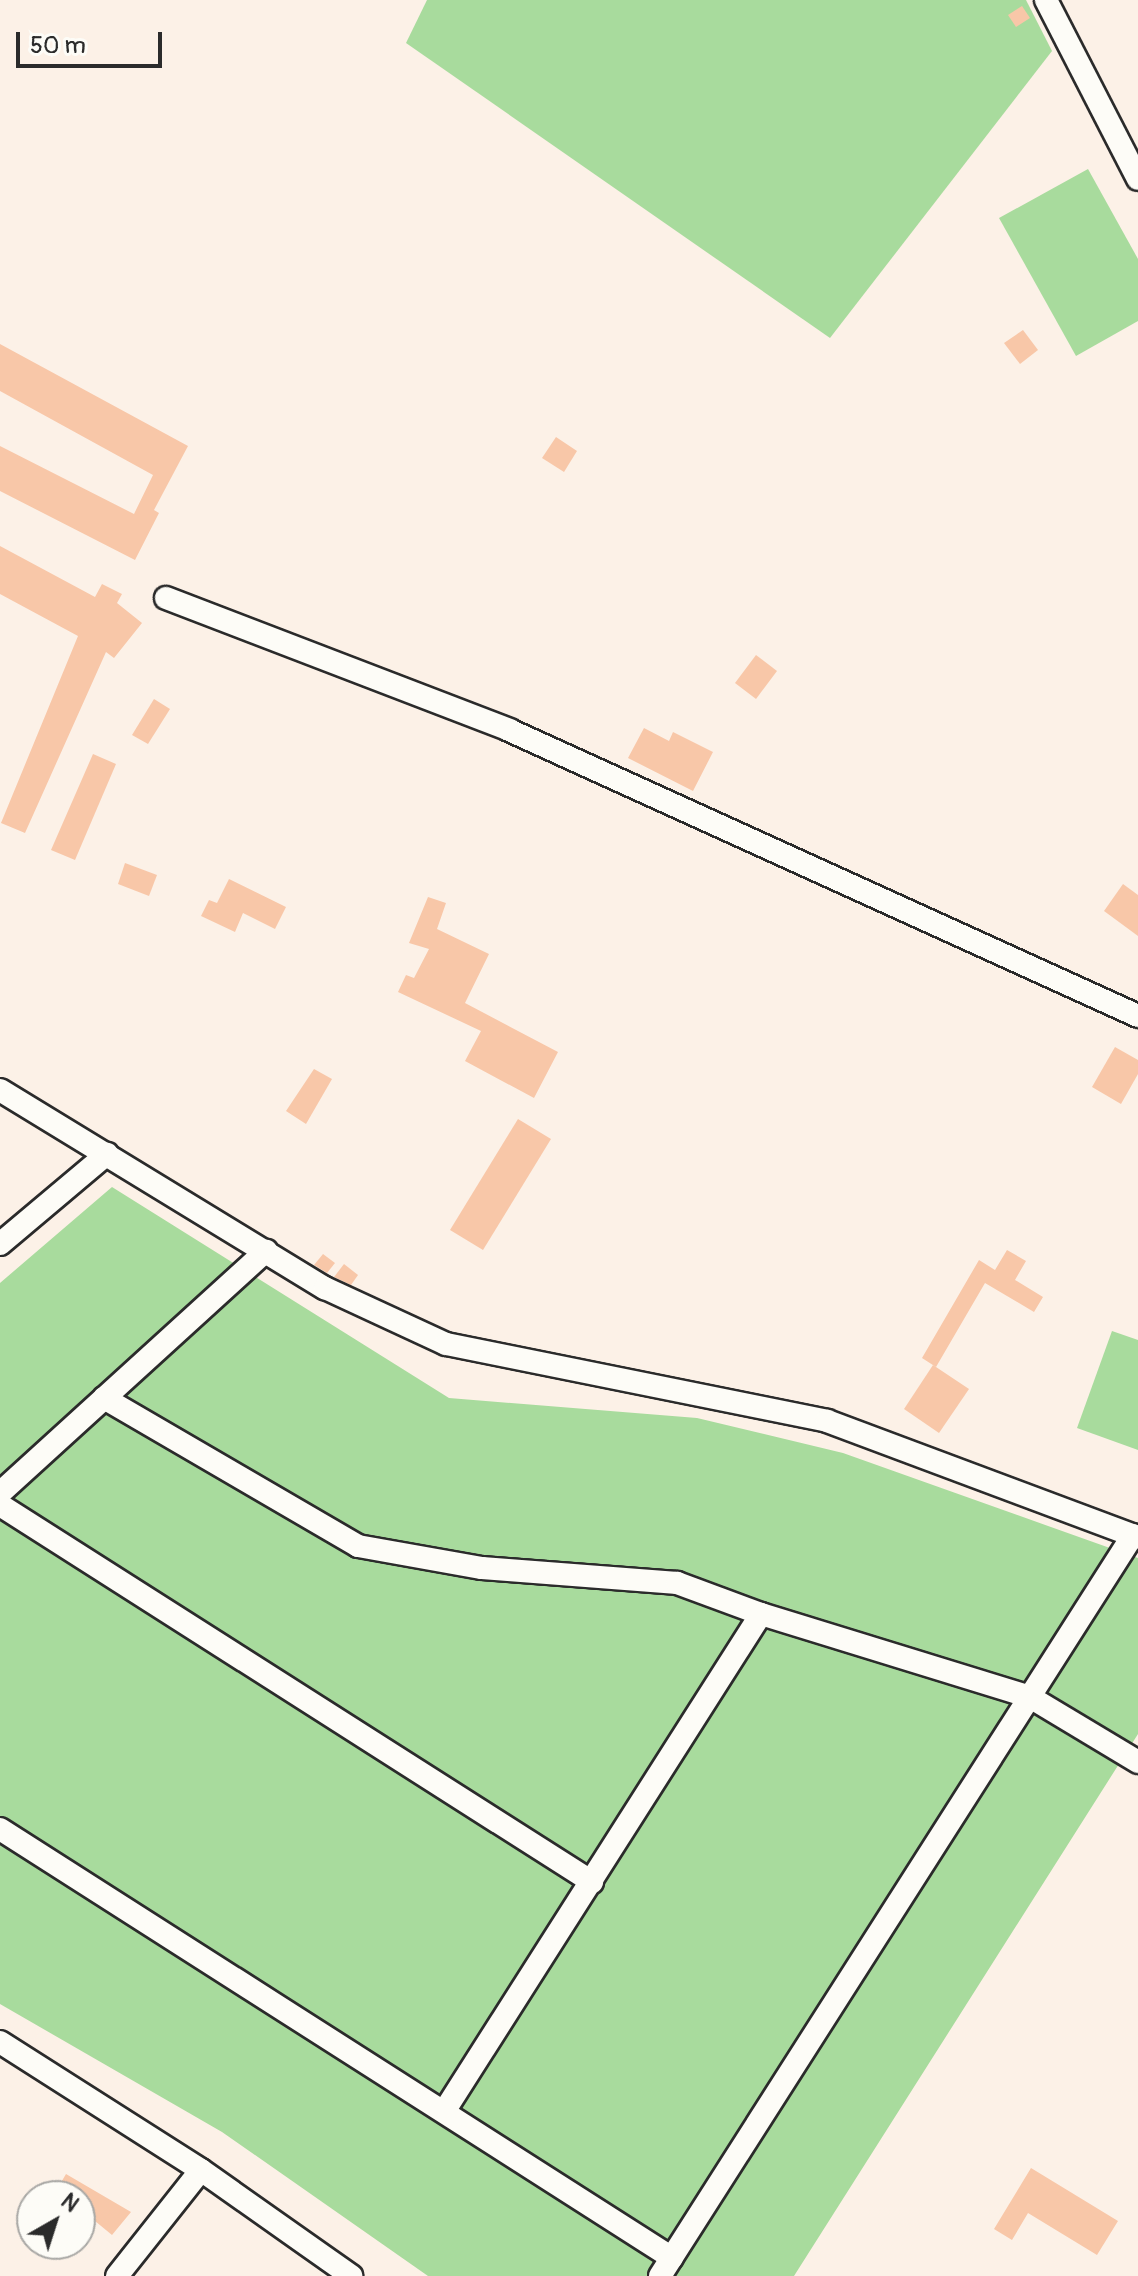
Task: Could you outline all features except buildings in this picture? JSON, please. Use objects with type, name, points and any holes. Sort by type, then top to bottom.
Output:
[{"type":"street","points":[[1046,0],[1138,179]]},
{"type":"street","points":[[166,598],[509,730],[1138,1016]]},
{"type":"street","points":[[0,1090],[325,1288],[446,1344],[827,1421],[1136,1536],[666,2267],[445,2110],[0,1829]]},
{"type":"street","points":[[0,1244],[107,1154]]},
{"type":"street","points":[[0,1493],[266,1251]]},
{"type":"street","points":[[104,1398],[358,1546],[482,1568],[677,1583],[761,1614],[1030,1697],[1138,1762]]},
{"type":"street","points":[[0,1505],[592,1882]]},
{"type":"street","points":[[445,2110],[761,1614]]},
{"type":"street","points":[[0,2042],[201,2170],[351,2276]]},
{"type":"street","points":[[117,2276],[201,2170]]},
{"type":"green space","points":[[427,0],[1026,0],[1052,51],[830,338],[406,43]]},
{"type":"green space","points":[[1088,169],[1138,259],[1138,321],[1076,356],[999,218]]},
{"type":"green space","points":[[112,1187],[449,1398],[697,1418],[843,1453],[1138,1558],[1138,1734],[794,2276],[428,2276],[222,2132],[0,2004],[0,1283]]},
{"type":"green space","points":[[1112,1331],[1138,1340],[1138,1450],[1077,1428]]}]
